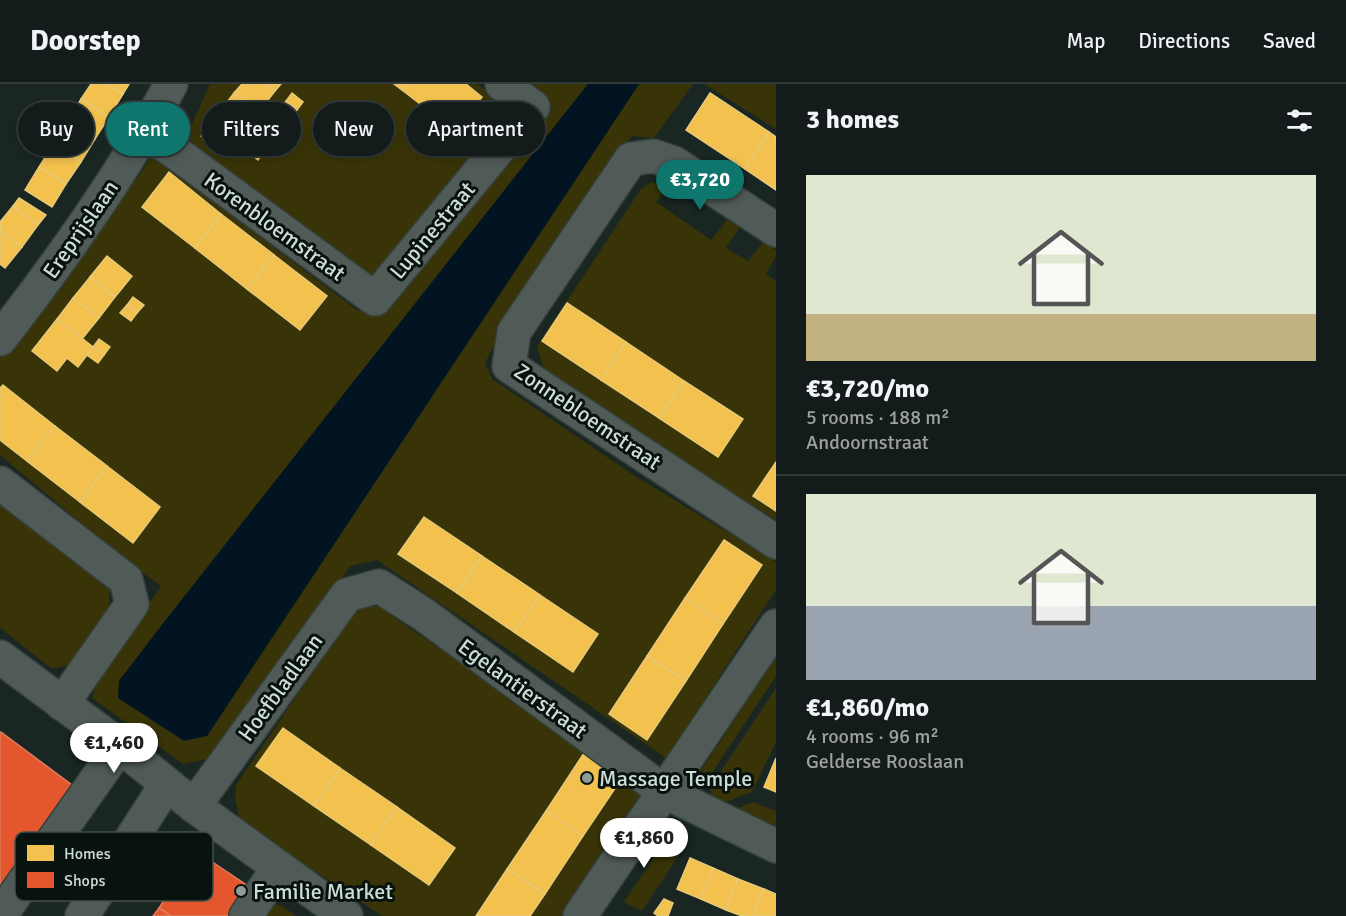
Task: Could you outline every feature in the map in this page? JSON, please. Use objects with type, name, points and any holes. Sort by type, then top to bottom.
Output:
[{"type":"street","name":"Ereprijslaan","points":[[161,102],[171,84]]},
{"type":"street","name":"Lupinestraat","points":[[375,299],[533,107],[502,84]]},
{"type":"street","name":"Ereprijslaan","points":[[0,339],[66,252],[129,156]]},
{"type":"street","name":"Korenbloemstraat","points":[[180,156],[375,299]]},
{"type":"street","name":"Zonnebloemstraat","points":[[776,230],[674,163],[653,156],[631,159],[514,332],[509,366],[776,542]]},
{"type":"street","points":[[0,483],[126,580],[132,604],[62,704]]},
{"type":"street","name":"Egelantierstraat","points":[[379,586],[423,614],[665,792],[776,846]]},
{"type":"street","name":"Hoefbladlaan","points":[[194,806],[347,595],[379,586]]},
{"type":"street","points":[[580,916],[776,626]]},
{"type":"street","points":[[0,657],[120,746],[194,806],[346,916]]},
{"type":"street","points":[[59,832],[120,746]]},
{"type":"street","points":[[136,832],[166,785]]},
{"type":"street","points":[[246,916],[278,868]]},
{"type":"street","points":[[0,916],[15,895]]},
{"type":"street","points":[[82,916],[92,901]]},
{"type":"shaded area","points":[[210,84],[477,84],[502,102],[406,102],[406,156],[484,156],[379,289],[203,156],[301,156],[301,102],[202,102],[202,156],[190,147],[190,129]]},
{"type":"shaded area","points":[[517,84],[588,84],[545,139],[545,102],[536,102],[538,100]]},
{"type":"shaded area","points":[[639,84],[693,84],[654,138],[632,136],[607,163],[497,339],[485,363],[492,379],[635,476],[776,562],[776,590],[666,758],[377,560],[350,566],[221,756],[183,764],[92,698],[97,681],[161,586],[124,559],[0,455],[0,358],[139,176],[151,156],[358,311],[375,306],[494,156],[531,156],[119,681],[207,736]]},
{"type":"shaded area","points":[[704,84],[776,84],[776,129]]},
{"type":"shaded area","points":[[652,182],[668,186],[656,202],[711,240],[728,219],[740,227],[726,248],[748,261],[764,241],[776,250],[776,256],[766,274],[776,281],[776,520],[558,381],[543,367],[537,346],[641,189]]},
{"type":"shaded area","points":[[0,504],[110,590],[109,611],[68,665],[52,669],[0,628]]},
{"type":"shaded area","points":[[365,605],[379,607],[635,783],[641,793],[565,916],[382,916],[240,821],[235,798],[236,785],[356,608]]},
{"type":"shaded area","points":[[776,657],[776,676],[701,790],[692,784]]},
{"type":"shaded area","points":[[776,688],[776,742],[752,792],[723,803],[713,800],[710,788]]},
{"type":"shaded area","points":[[753,802],[776,811],[776,826],[735,809]]},
{"type":"shaded area","points":[[682,835],[689,840],[642,911],[624,902],[667,838]]},
{"type":"shaded area","points":[[273,903],[284,907],[296,916],[265,916]]},
{"type":"water","points":[[588,84],[639,84],[207,736],[184,741],[118,698],[119,681],[164,622],[531,156],[545,156],[545,139]]},
{"type":"building: Homes","points":[[91,84],[107,84],[123,94],[118,102],[106,102],[106,115],[94,107],[94,102],[86,102],[81,99]]},
{"type":"building: Homes","points":[[107,84],[129,84],[123,94]]},
{"type":"building: Homes","points":[[242,84],[266,84],[275,91],[267,102],[246,102],[234,93]]},
{"type":"building: Homes","points":[[266,84],[281,84],[275,91]]},
{"type":"building: Homes","points":[[394,84],[407,84],[402,90]]},
{"type":"building: Homes","points":[[407,84],[466,84],[482,97],[478,102],[418,102],[402,90]]},
{"type":"building: Homes","points":[[234,93],[246,102],[227,102]]},
{"type":"building: Homes","points":[[292,93],[303,102],[301,105],[301,102],[286,101]]},
{"type":"building: Homes","points":[[710,93],[769,132],[745,169],[686,130]]},
{"type":"building: Homes","points":[[94,107],[106,115],[106,122],[95,139]]},
{"type":"building: Homes","points":[[769,132],[776,137],[776,190],[745,169]]},
{"type":"building: Homes","points":[[46,156],[71,156],[81,162],[66,184],[39,167]]},
{"type":"building: Homes","points":[[71,156],[85,156],[81,162]]},
{"type":"building: Homes","points":[[39,167],[66,184],[52,207],[25,190]]},
{"type":"building: Homes","points":[[169,172],[221,214],[195,248],[142,207]]},
{"type":"building: Homes","points":[[19,198],[46,215],[38,225],[13,206]]},
{"type":"building: Homes","points":[[13,206],[38,225],[22,247],[0,230],[0,222]]},
{"type":"building: Homes","points":[[221,214],[274,255],[247,289],[195,248]]},
{"type":"building: Homes","points":[[0,230],[22,247],[5,268],[0,264]]},
{"type":"building: Homes","points":[[274,255],[327,296],[300,330],[247,289]]},
{"type":"building: Homes","points":[[107,256],[132,276],[115,297],[90,277]]},
{"type":"building: Homes","points":[[90,277],[115,297],[99,318],[73,298]]},
{"type":"building: Homes","points":[[133,297],[144,305],[137,313],[127,305]]},
{"type":"building: Homes","points":[[73,298],[99,318],[82,339],[57,319]]},
{"type":"building: Homes","points":[[567,303],[626,342],[601,380],[542,341]]},
{"type":"building: Homes","points":[[127,305],[137,313],[131,321],[120,313]]},
{"type":"building: Homes","points":[[57,319],[93,347],[78,367],[67,358],[57,371],[32,351]]},
{"type":"building: Homes","points":[[99,339],[110,347],[104,355],[93,347]]},
{"type":"building: Homes","points":[[626,342],[684,381],[659,418],[601,380]]},
{"type":"building: Homes","points":[[93,347],[104,355],[98,363],[87,355]]},
{"type":"building: Homes","points":[[684,381],[743,419],[718,457],[659,418]]},
{"type":"building: Homes","points":[[3,385],[55,426],[27,461],[0,440],[0,388]]},
{"type":"building: Homes","points":[[55,426],[107,466],[80,502],[27,461]]},
{"type":"building: Homes","points":[[776,462],[776,511],[753,496]]},
{"type":"building: Homes","points":[[107,466],[160,507],[133,543],[80,502]]},
{"type":"building: Homes","points":[[424,517],[482,556],[457,593],[398,554]]},
{"type":"building: Homes","points":[[724,540],[762,565],[723,624],[685,598]]},
{"type":"building: Homes","points":[[482,556],[540,595],[514,632],[457,593]]},
{"type":"building: Homes","points":[[540,595],[598,634],[573,672],[514,632]]},
{"type":"building: Homes","points":[[685,598],[723,624],[686,681],[647,656]]},
{"type":"building: Homes","points":[[647,656],[686,681],[647,740],[609,714]]},
{"type":"building: Homes","points":[[283,728],[340,768],[314,806],[256,766]]},
{"type":"building: Homes","points":[[584,753],[622,778],[583,836],[546,811]]},
{"type":"building: Homes","points":[[776,758],[776,792],[764,787]]},
{"type":"building: Homes","points":[[340,768],[397,807],[371,845],[314,806]]},
{"type":"building: Homes","points":[[397,807],[455,848],[429,885],[371,845]]},
{"type":"building: Homes","points":[[546,811],[583,836],[545,894],[507,869]]},
{"type":"building: Homes","points":[[690,858],[713,868],[701,899],[677,889]]},
{"type":"building: Homes","points":[[713,868],[738,879],[726,910],[701,899]]},
{"type":"building: Homes","points":[[507,869],[545,894],[530,916],[476,916]]},
{"type":"building: Homes","points":[[738,879],[764,889],[752,916],[742,916],[726,910]]},
{"type":"building: Homes","points":[[764,889],[776,894],[776,916],[752,916]]},
{"type":"building: Homes","points":[[664,899],[673,903],[668,916],[658,916],[654,913]]},
{"type":"building: Shops","points":[[0,733],[80,791],[49,832],[15,832],[15,878],[0,898]]},
{"type":"building: Shops","points":[[213,862],[254,890],[237,916],[171,916],[159,908],[164,901],[213,901]]},
{"type":"building: Shops","points":[[159,908],[171,916],[153,916]]},
{"type":"place","name":"Massage Temple","points":[[587,778]]},
{"type":"place","name":"Familie Market","points":[[241,891]]}]
